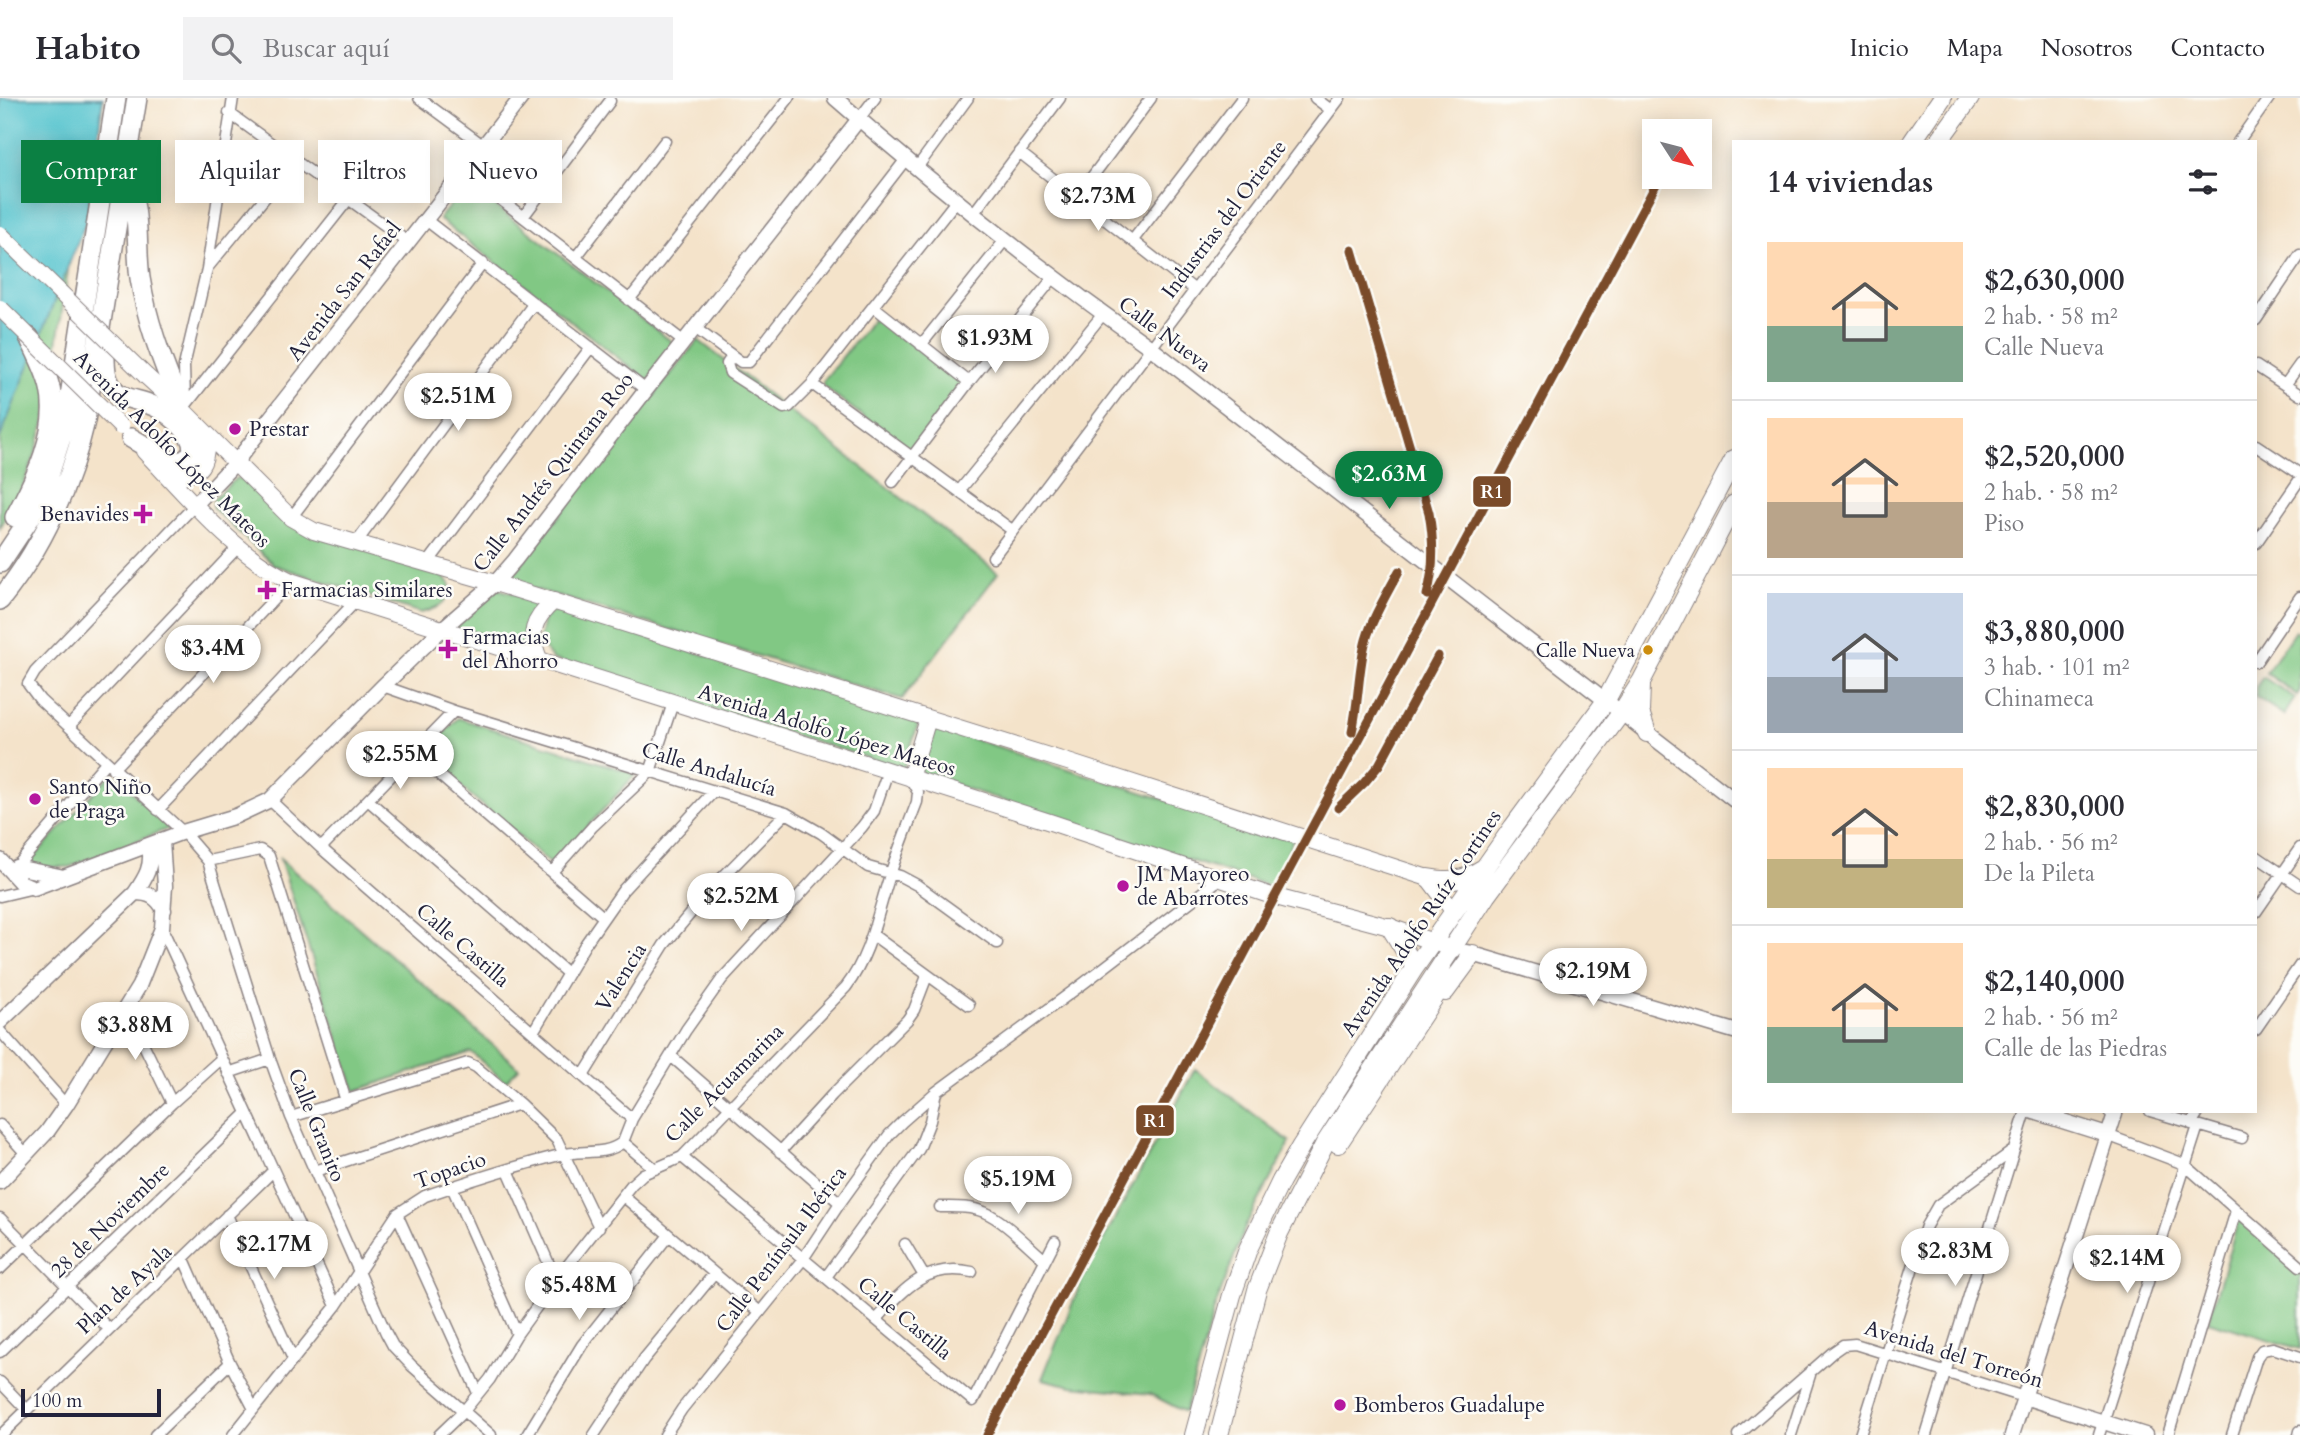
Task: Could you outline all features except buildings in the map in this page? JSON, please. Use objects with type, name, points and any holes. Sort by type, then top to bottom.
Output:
[{"type":"highway","points":[[0,563],[30,518],[45,487],[66,422],[117,98]]},
{"type":"highway","points":[[130,140],[137,98]]},
{"type":"highway","points":[[0,600],[23,569],[48,524],[77,457],[120,203]]},
{"type":"highway","points":[[134,203],[140,276],[150,328],[184,408]]},
{"type":"highway","points":[[100,324],[106,374],[112,388],[119,394],[148,404],[172,418],[190,438],[193,451],[186,460],[174,462],[126,432]]},
{"type":"highway","points":[[0,540],[18,510],[43,457],[53,414],[47,376],[29,337]]},
{"type":"main road","points":[[1913,140],[1942,98]]},
{"type":"main road","points":[[1939,140],[1970,98]]},
{"type":"main road","name":"Avenida Adolfo López Mateos","points":[[0,234],[146,376],[184,408],[235,463],[291,517],[314,531],[554,601],[1429,878]]},
{"type":"main road","name":"Avenida Adolfo López Mateos","points":[[0,308],[126,432],[195,505],[261,565],[291,581],[1272,896],[1390,926],[1432,942],[1462,947]]},
{"type":"main road","points":[[169,477],[185,477],[200,467],[207,452],[205,432]]},
{"type":"main road","name":"Avenida Adolfo Ruíz Cortines","points":[[1194,1435],[1232,1295],[1264,1214],[1301,1146],[1432,942],[1605,702],[1732,463]]},
{"type":"main road","name":"Avenida Adolfo Ruíz Cortines","points":[[1219,1435],[1258,1290],[1279,1233],[1324,1146],[1462,947],[1524,843],[1621,713],[1642,680],[1732,508]]},
{"type":"main road","points":[[540,661],[534,648],[533,630],[543,610],[554,601]]},
{"type":"main road","points":[[1642,680],[1639,702],[1647,733]]},
{"type":"main road","points":[[910,778],[928,719]]},
{"type":"main road","points":[[1429,878],[1458,881],[1485,867]]},
{"type":"main road","points":[[1429,878],[1454,912],[1462,947]]},
{"type":"main road","points":[[1390,926],[1415,967]]},
{"type":"main road","name":"Avenida Adolfo Ruíz Cortines","points":[[1229,1435],[1268,1294],[1303,1206],[1335,1149],[1454,967],[1462,947]]},
{"type":"street","points":[[184,408],[184,366],[207,269],[233,98]]},
{"type":"street","name":"Avenida San Rafael","points":[[489,140],[521,98]]},
{"type":"street","points":[[629,300],[789,98]]},
{"type":"street","name":"Calle Nueva","points":[[835,98],[1005,240],[1151,348],[1732,798]]},
{"type":"street","points":[[859,119],[875,98]]},
{"type":"street","points":[[695,328],[732,356],[745,363],[749,362],[968,98]]},
{"type":"street","points":[[973,214],[1060,98]]},
{"type":"street","points":[[1077,197],[1151,98]]},
{"type":"street","points":[[1133,240],[1242,98]]},
{"type":"street","points":[[1315,98],[1331,110]]},
{"type":"street","name":"Industrias del Oriente","points":[[993,557],[1340,98]]},
{"type":"street","points":[[2239,140],[2269,98]]},
{"type":"street","points":[[422,99],[476,140]]},
{"type":"street","points":[[523,217],[610,101]]},
{"type":"street","points":[[229,113],[266,140]]},
{"type":"street","name":"Calle Andrés Quintana Roo","points":[[34,888],[183,832],[236,816],[270,800],[441,630],[495,583],[544,525],[646,390],[859,119]]},
{"type":"street","points":[[576,257],[665,141]]},
{"type":"street","points":[[1019,152],[1195,289]]},
{"type":"street","name":"Avenida San Rafael","points":[[195,505],[235,463],[444,197]]},
{"type":"street","points":[[732,356],[727,364],[730,373],[784,408],[789,407],[812,384],[956,201]]},
{"type":"street","points":[[207,269],[261,203]]},
{"type":"street","points":[[184,408],[346,203]]},
{"type":"street","points":[[352,203],[408,242]]},
{"type":"street","points":[[505,203],[684,342]]},
{"type":"street","points":[[426,220],[646,390]]},
{"type":"street","points":[[921,345],[1005,240]]},
{"type":"street","points":[[2257,319],[2300,255]]},
{"type":"street","points":[[291,517],[483,263]]},
{"type":"street","points":[[893,482],[1054,276]]},
{"type":"street","points":[[356,543],[534,303]]},
{"type":"street","points":[[873,306],[969,382]]},
{"type":"street","points":[[960,490],[1102,314]]},
{"type":"street","points":[[427,564],[591,347]]},
{"type":"street","points":[[2285,386],[2300,364]]},
{"type":"street","points":[[2257,367],[2300,395]]},
{"type":"street","points":[[812,384],[1012,530]]},
{"type":"street","points":[[2257,445],[2300,476],[2257,541]]},
{"type":"street","name":"Calle Granito","points":[[195,505],[35,671],[28,684],[109,766],[183,832],[208,861],[291,1117],[393,1346],[491,1435]]},
{"type":"street","points":[[69,726],[239,546]]},
{"type":"street","points":[[14,869],[109,766],[291,581]]},
{"type":"street","points":[[2257,661],[2300,597]]},
{"type":"street","points":[[158,810],[355,602]]},
{"type":"street","name":"Calle Andalucía","points":[[383,686],[454,711],[786,813],[821,833],[868,867],[900,876],[917,885],[997,943]]},
{"type":"street","points":[[552,872],[593,826],[649,772],[673,704]]},
{"type":"street","points":[[321,848],[454,711]]},
{"type":"street","points":[[414,753],[603,917]]},
{"type":"street","points":[[655,1169],[623,1142],[632,1119],[722,979],[874,811],[888,771]]},
{"type":"street","name":"Calle Acuamarina","points":[[439,1435],[478,1393],[556,1280],[623,1196],[643,1174],[681,1157],[846,987],[862,962],[873,935],[890,874],[917,802],[918,792],[910,778]]},
{"type":"street","points":[[533,1032],[603,917],[642,868],[714,791]]},
{"type":"street","name":"Calle Castilla","points":[[270,800],[321,848],[632,1119]]},
{"type":"street","points":[[369,801],[567,973]]},
{"type":"street","name":"Valencia","points":[[583,1076],[664,945],[709,891],[786,813]]},
{"type":"street","points":[[0,1022],[135,892],[150,867],[156,843]]},
{"type":"street","points":[[0,1182],[27,1155],[66,1105],[126,1008],[150,961],[162,929],[164,910],[165,867],[156,843]]},
{"type":"street","points":[[2257,911],[2300,848]]},
{"type":"street","points":[[208,861],[260,850],[270,856],[346,1101]]},
{"type":"street","points":[[2257,857],[2300,886]]},
{"type":"street","points":[[0,860],[14,869],[65,877]]},
{"type":"street","points":[[14,869],[19,882],[34,888]]},
{"type":"street","name":"Calle Península Ibérica","points":[[664,1435],[803,1259],[839,1203],[889,1135],[936,1092],[1221,878]]},
{"type":"street","points":[[2,899],[34,888]]},
{"type":"street","points":[[135,892],[146,893],[158,899],[164,910]]},
{"type":"street","points":[[162,929],[337,1306]]},
{"type":"street","points":[[873,935],[969,1005]]},
{"type":"street","name":"Avenida Adolfo López Mateos","points":[[1462,947],[1732,1030]]},
{"type":"street","points":[[2257,1028],[2300,965]]},
{"type":"street","points":[[780,1152],[907,1020],[914,1010],[927,976]]},
{"type":"street","points":[[126,1008],[172,1103]]},
{"type":"street","points":[[0,1031],[66,1105]]},
{"type":"street","points":[[671,1056],[839,1203]]},
{"type":"street","points":[[0,1269],[221,1059]]},
{"type":"street","points":[[228,1073],[270,1059]]},
{"type":"street","points":[[291,1117],[468,1063],[548,1130],[565,1154],[599,1227]]},
{"type":"street","points":[[826,1277],[919,1149],[930,1121],[936,1092]]},
{"type":"street","points":[[315,1171],[520,1104]]},
{"type":"street","points":[[1926,1435],[2014,1150],[2028,1113]]},
{"type":"street","points":[[2036,1113],[2107,1135],[2184,1164],[2300,1266]]},
{"type":"street","points":[[2012,1435],[2114,1113]]},
{"type":"street","points":[[2156,1113],[2242,1138]]},
{"type":"street","points":[[2101,1429],[2199,1113]]},
{"type":"street","name":"28 de Noviembre","points":[[0,1352],[246,1114]]},
{"type":"street","points":[[0,1125],[27,1155]]},
{"type":"street","name":"Topacio","points":[[233,1435],[337,1306],[397,1214],[425,1196],[452,1187],[565,1154],[604,1152],[623,1142]]},
{"type":"street","points":[[1860,1435],[1926,1226],[1934,1211],[1957,1190],[2014,1150]]},
{"type":"street","name":"Calle Castilla","points":[[681,1157],[973,1401],[1045,1260]]},
{"type":"street","points":[[508,1170],[556,1280]]},
{"type":"street","name":"Plan de Ayala","points":[[1,1435],[273,1171]]},
{"type":"street","points":[[452,1187],[517,1334]]},
{"type":"street","points":[[623,1196],[760,1312]]},
{"type":"street","points":[[940,1207],[971,1208],[985,1212],[1045,1260],[1055,1241]]},
{"type":"street","points":[[2168,1435],[2236,1211]]},
{"type":"street","points":[[397,1214],[478,1393]]},
{"type":"street","points":[[228,1215],[293,1359]]},
{"type":"street","points":[[0,1218],[109,1329]]},
{"type":"street","points":[[527,1435],[582,1345],[669,1235]]},
{"type":"street","points":[[905,1244],[924,1276]]},
{"type":"street","points":[[184,1259],[230,1363],[254,1409]]},
{"type":"street","points":[[877,1320],[899,1295],[924,1276],[951,1269],[972,1272]]},
{"type":"street","points":[[594,1435],[644,1359],[714,1274]]},
{"type":"street","name":"Avenida del Torreón","points":[[1738,1435],[1833,1352],[1850,1344],[1887,1353],[2024,1397],[2101,1429],[2145,1435]]},
{"type":"street","points":[[2232,1435],[2257,1357],[2267,1347],[2300,1357]]},
{"type":"street","points":[[155,1435],[230,1363]]},
{"type":"street","points":[[1791,1435],[1811,1372]]},
{"type":"street","points":[[0,1382],[26,1409]]},
{"type":"green space","points":[[0,98],[21,141],[21,203],[52,203],[72,244],[46,417],[21,491],[0,528]]},
{"type":"green space","points":[[452,203],[492,203],[676,345],[648,381],[439,219]]},
{"type":"green space","points":[[873,319],[878,319],[961,382],[961,388],[912,449],[906,449],[823,386],[823,381]]},
{"type":"green space","points":[[698,340],[998,573],[902,699],[508,581]]},
{"type":"green space","points":[[236,478],[243,479],[287,521],[442,575],[450,584],[446,600],[421,613],[274,565],[213,508],[213,500]]},
{"type":"green space","points":[[498,589],[544,602],[534,612],[528,624],[525,636],[526,651],[451,628]]},
{"type":"green space","points":[[561,610],[919,722],[903,769],[552,659],[539,641],[544,618]]},
{"type":"green space","points":[[2295,631],[2300,634],[2300,690],[2297,695],[2266,673]]},
{"type":"green space","points":[[2263,677],[2295,698],[2284,715],[2257,698],[2257,686]]},
{"type":"green space","points":[[458,718],[636,774],[552,865],[423,754]]},
{"type":"green space","points":[[932,726],[1293,840],[1273,887],[915,772]]},
{"type":"green space","points":[[112,773],[170,828],[69,867],[27,864]]},
{"type":"green space","points":[[280,859],[519,1068],[505,1082],[471,1052],[355,1091]]},
{"type":"green space","points":[[1195,1069],[1290,1142],[1246,1225],[1214,1310],[1185,1412],[1150,1394],[1072,1386],[1042,1379],[1082,1280]]},
{"type":"green space","points":[[2240,1215],[2300,1269],[2300,1349],[2208,1321]]},
{"type":"water","points":[[0,98],[103,98],[97,140],[21,140],[21,203],[89,203],[87,219],[0,438]]},
{"type":"transit line","name":"R1","points":[[987,1435],[1654,189]]},
{"type":"transit line","name":"R1","points":[[1352,250],[1429,513],[1433,554],[1427,595]]},
{"type":"transit line","name":"R1","points":[[1352,732],[1366,640],[1376,614],[1399,571]]},
{"type":"transit line","name":"R1","points":[[1338,808],[1379,765],[1438,656]]},
{"type":"place","name":"Prestar","points":[[235,429]]},
{"type":"place","name":"Benavides","points":[[143,514]]},
{"type":"place","name":"Farmacias Similares","points":[[267,590]]},
{"type":"place","name":"Farmacias del Ahorro","points":[[448,649]]},
{"type":"place","name":"Calle Nueva","points":[[1648,650]]},
{"type":"place","name":"Santo Niño de Praga","points":[[35,799]]},
{"type":"place","name":"JM Mayoreo de Abarrotes","points":[[1123,886]]},
{"type":"place","name":"Bomberos Guadalupe","points":[[1340,1405]]}]
